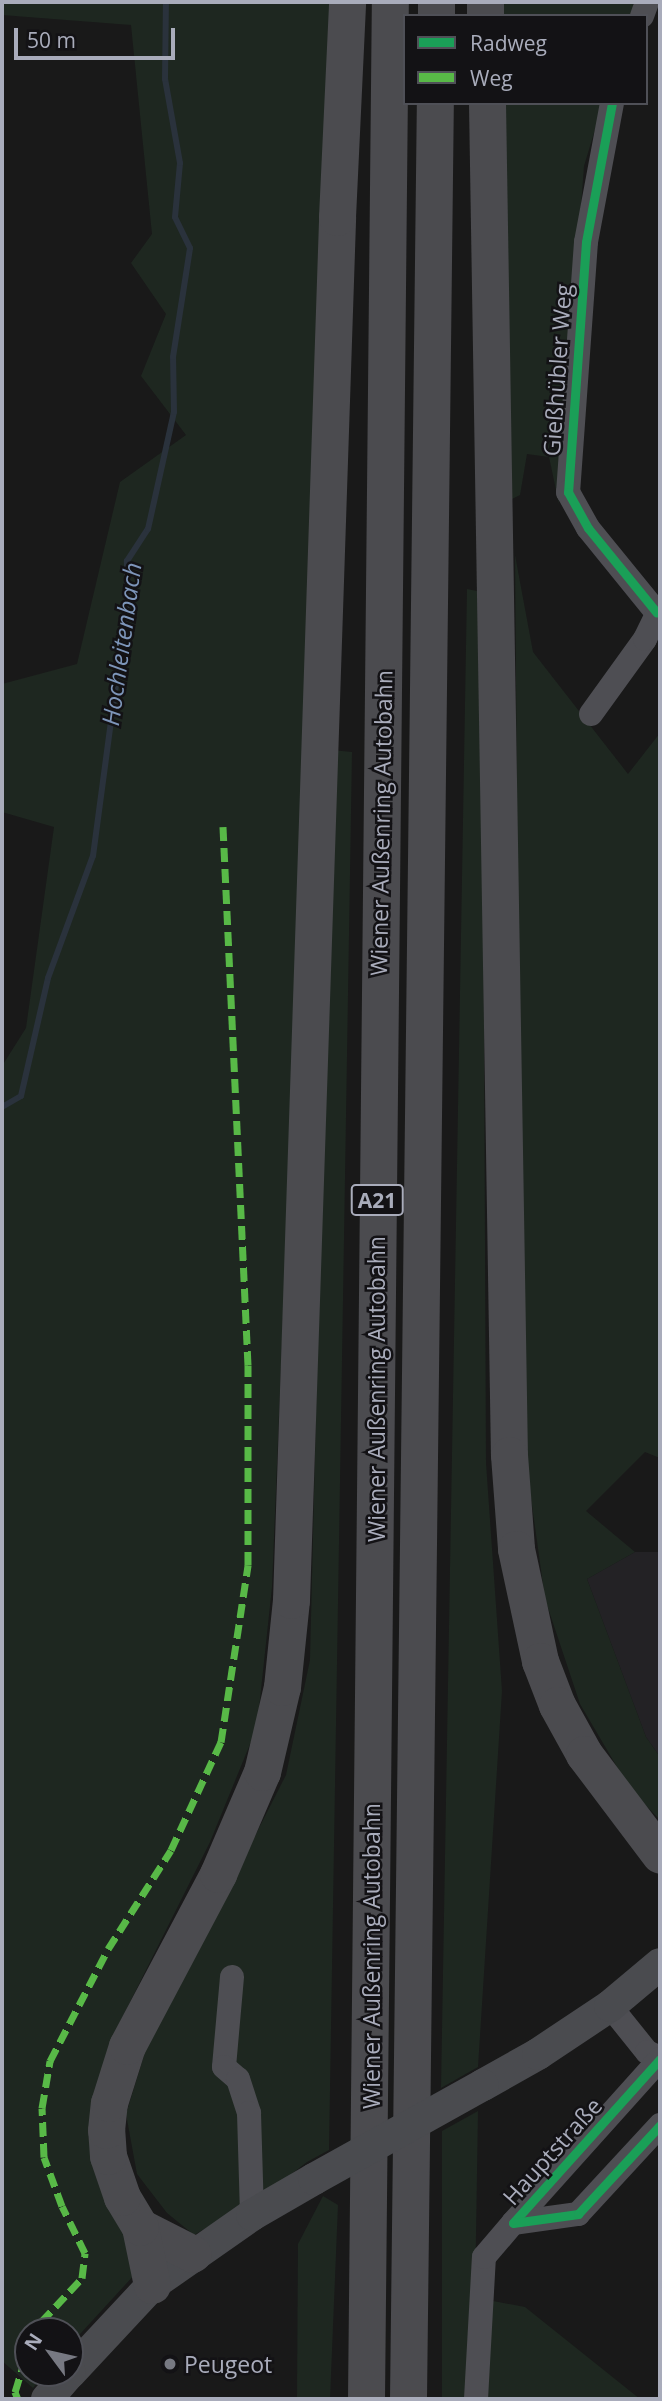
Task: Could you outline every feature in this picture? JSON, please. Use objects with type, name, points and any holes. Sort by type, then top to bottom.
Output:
[{"type":"highway","points":[[152,2285],[140,2227],[122,2197],[108,2156],[108,2103],[127,2046],[218,1874],[262,1772],[282,1687],[291,1600],[347,2]]},
{"type":"highway","name":"Wiener Außenring Autobahn","points":[[366,2399],[390,2]]},
{"type":"highway","name":"Wiener Außenring Autobahn","points":[[408,2399],[435,105]]},
{"type":"highway","points":[[487,105],[509,1455],[516,1549],[540,1661],[557,1705],[584,1754],[660,1855]]},
{"type":"highway","points":[[140,2227],[193,2254]]},
{"type":"main road","points":[[84,2358],[152,2285],[193,2254],[252,2214],[538,2054],[610,2006],[660,1964]]},
{"type":"street","name":"Gießhübler Weg","points":[[612,105],[586,242],[568,492],[588,528],[659,610]]},
{"type":"street","points":[[591,714],[645,639],[659,610]]},
{"type":"street","points":[[232,1977],[225,2067],[237,2079],[249,2113],[252,2214]]},
{"type":"street","points":[[610,2006],[647,2052],[660,2058]]},
{"type":"street","name":"Hauptstraße","points":[[513,2222],[660,2058]]},
{"type":"street","name":"Hauptstraße","points":[[513,2222],[578,2214],[660,2125]]},
{"type":"street","points":[[476,2399],[484,2257],[513,2222]]},
{"type":"shaded area","points":[[2,2],[331,2],[303,826],[272,1587],[257,1727],[210,1842],[117,2028],[125,2227],[136,2273],[84,2330],[84,2317],[14,2317],[14,2371],[2,2361],[2,1066],[26,1028],[54,827],[2,812],[2,684],[77,664],[120,482],[186,435],[141,376],[166,314],[131,263],[152,234],[131,25],[2,15]]},
{"type":"shaded area","points":[[497,2],[633,2],[633,14],[497,14]]},
{"type":"shaded area","points":[[499,105],[602,105],[584,166],[559,504],[549,457],[527,454],[520,495],[508,501]]},
{"type":"shaded area","points":[[515,555],[533,652],[628,774],[660,733],[660,1458],[645,1452],[586,1511],[635,1552],[587,1579],[646,1737],[660,1757],[660,1820],[630,1789],[580,1704],[545,1599],[522,1433]]},
{"type":"shaded area","points":[[467,589],[482,592],[486,1463],[502,1691],[478,2067],[441,2088]]},
{"type":"shaded area","points":[[332,750],[352,752],[329,2150],[307,2162],[268,2192],[194,2235],[167,2213],[137,2174],[126,2114],[146,2049],[286,1775],[310,1660]]},
{"type":"shaded area","points":[[635,1552],[660,1552],[660,1757],[646,1737],[587,1579]]},
{"type":"shaded area","points":[[478,2111],[475,2297],[468,2399],[442,2399],[442,2131]]},
{"type":"shaded area","points":[[323,2196],[338,2205],[330,2399],[297,2399],[298,2244]]},
{"type":"shaded area","points":[[493,2301],[525,2307],[640,2399],[486,2399]]},
{"type":"waterway","name":"Hochleitenbach","points":[[2,1107],[21,1096],[48,978],[93,856],[128,595],[127,561],[148,529],[174,412],[173,357],[190,248],[175,217],[180,163],[165,79],[166,2]]},
{"type":"marked path","points":[[46,2317],[82,2278],[85,2253],[62,2206],[44,2157],[42,2108],[50,2061],[108,1949],[171,1850],[221,1742],[248,1565],[248,1365],[223,827]]},
{"type":"marked path","points":[[17,2387],[15,2392],[18,2399]]},
{"type":"cycle path","points":[[612,105],[586,242],[568,492],[588,528],[657,613]]},
{"type":"cycle path","points":[[660,2059],[513,2223],[578,2214],[660,2125]]},
{"type":"place","name":"Peugeot","points":[[170,2364]]}]
